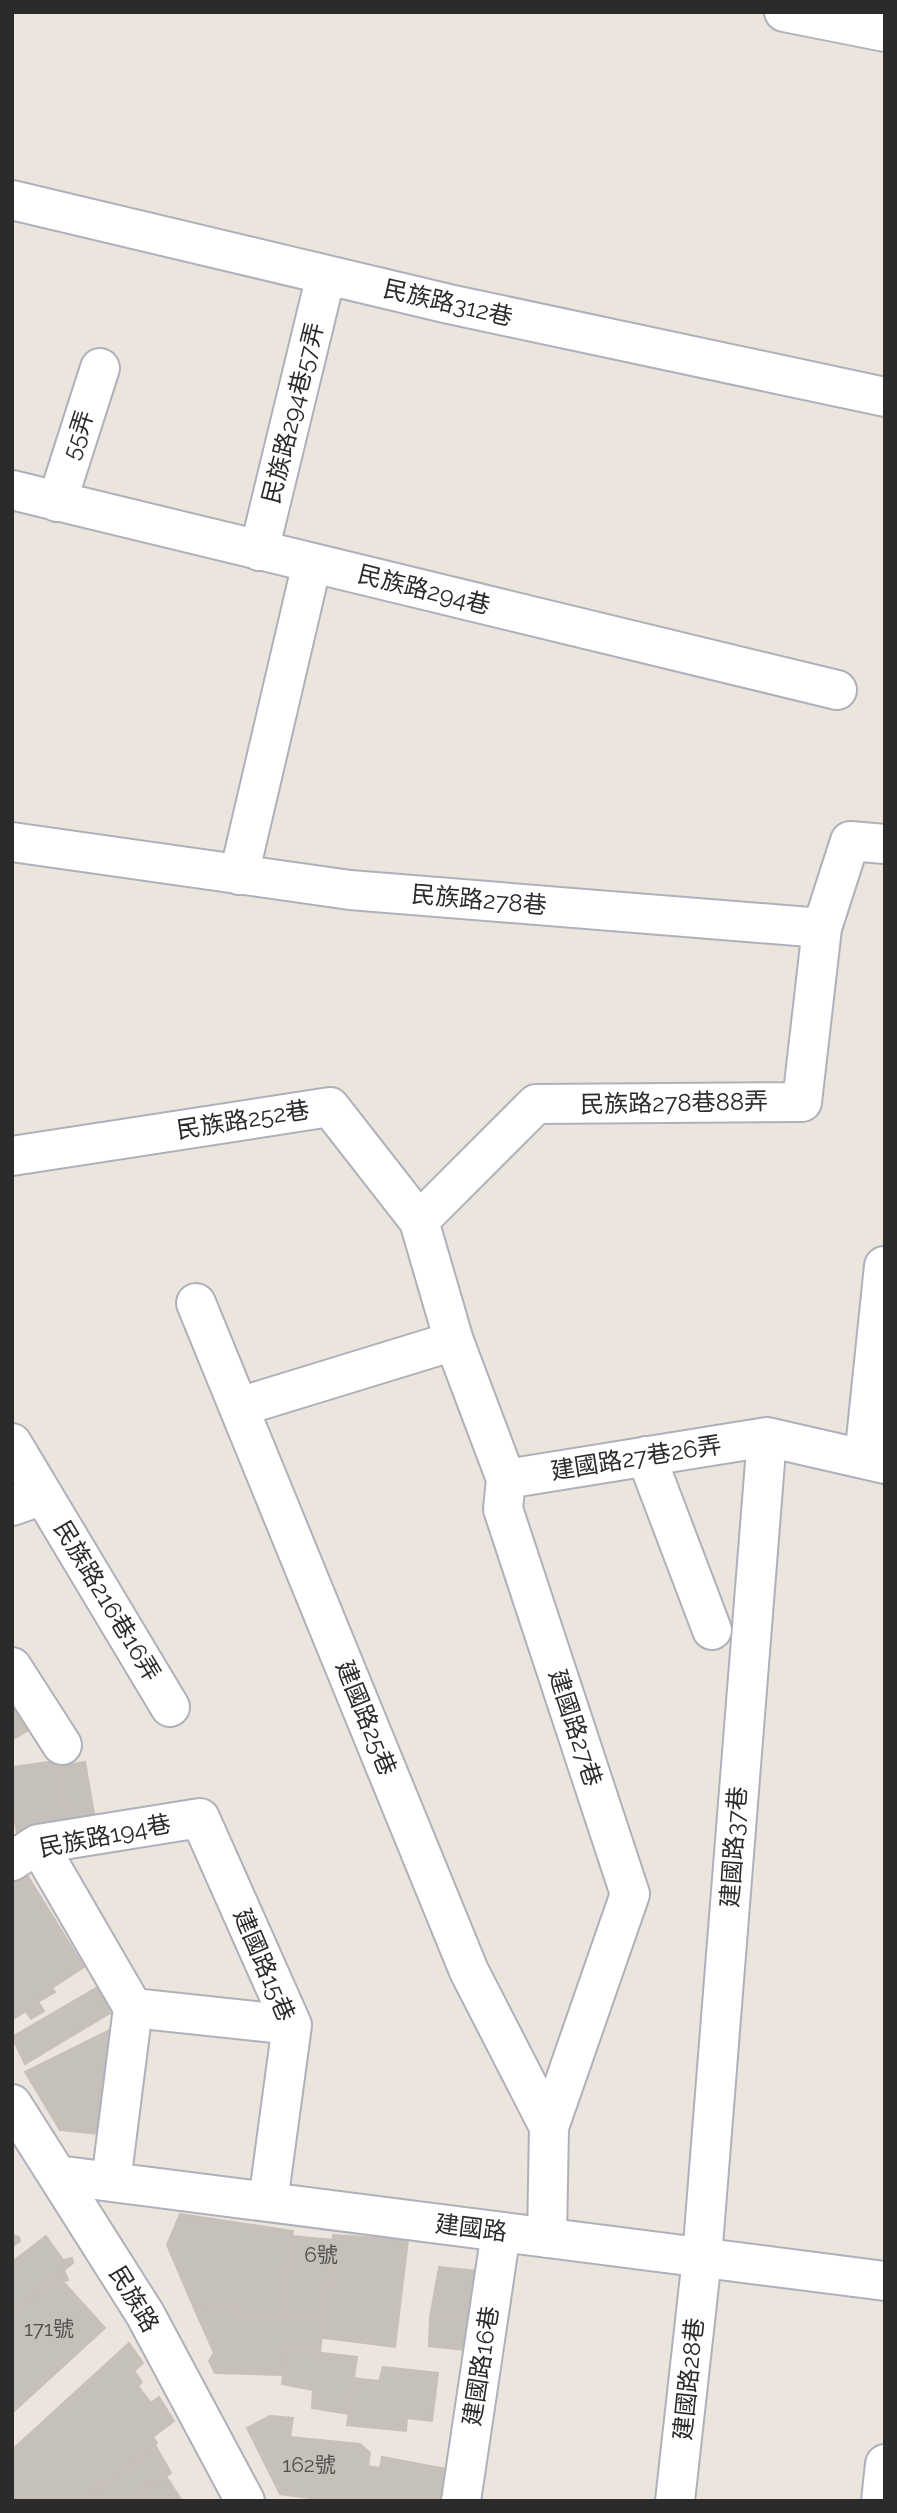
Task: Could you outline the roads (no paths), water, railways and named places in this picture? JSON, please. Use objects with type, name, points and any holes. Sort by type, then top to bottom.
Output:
[{"type":"street","points":[[784,12],[885,32]]},
{"type":"street","name":"民族路312巷","points":[[12,200],[462,307],[885,397]]},
{"type":"street","name":"民族路294巷57弄","points":[[260,551],[326,275]]},
{"type":"street","name":"55弄","points":[[57,502],[100,368]]},
{"type":"street","name":"民族路294巷","points":[[12,490],[836,690]]},
{"type":"street","points":[[239,874],[312,563]]},
{"type":"street","points":[[822,928],[850,841],[885,844]]},
{"type":"street","name":"民族路278巷","points":[[12,842],[350,890],[822,928]]},
{"type":"street","name":"民族路278巷88弄","points":[[419,1221],[536,1104],[802,1102],[822,928]]},
{"type":"street","name":"民族路252巷","points":[[12,1156],[330,1107],[419,1221]]},
{"type":"street","name":"建國路27巷","points":[[419,1221],[454,1341],[506,1479],[503,1509],[630,1894],[549,2127],[547,2238]]},
{"type":"street","points":[[766,1437],[874,1461],[884,1266]]},
{"type":"street","name":"建國路25巷","points":[[196,1303],[469,1972],[549,2127]]},
{"type":"street","points":[[239,1406],[454,1341]]},
{"type":"street","name":"建國路27巷26弄","points":[[506,1479],[766,1437]]},
{"type":"street","name":"建國路37巷","points":[[702,2258],[766,1437]]},
{"type":"street","name":"民族路216巷16弄","points":[[12,1443],[28,1501],[170,1707]]},
{"type":"street","points":[[646,1456],[712,1630]]},
{"type":"street","points":[[12,1667],[62,1745]]},
{"type":"street","name":"民族路194巷","points":[[25,1852],[201,1818]]},
{"type":"street","name":"建國路15巷","points":[[201,1818],[292,2025],[268,2202]]},
{"type":"street","points":[[25,1852],[133,2008],[111,2182]]},
{"type":"street","points":[[133,2008],[292,2025]]},
{"type":"street","name":"民族路","points":[[13,2107],[145,2314],[245,2501]]},
{"type":"street","name":"建國路","points":[[57,2175],[885,2281]]},
{"type":"street","name":"建國路16巷","points":[[461,2501],[501,2232]]},
{"type":"street","name":"建國路28巷","points":[[675,2501],[702,2258]]},
{"type":"street","points":[[881,2501],[885,2465]]}]
